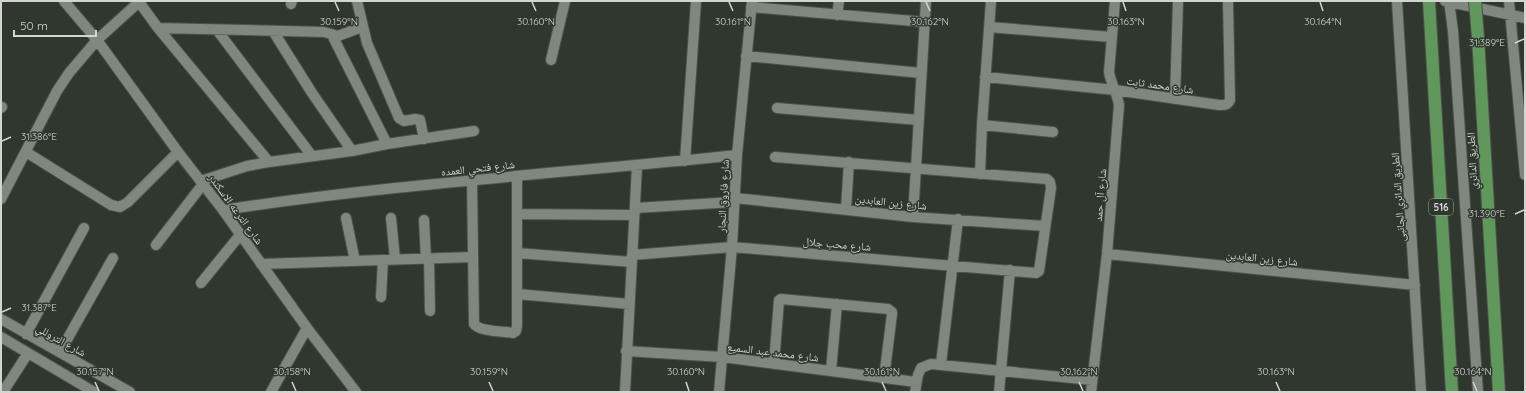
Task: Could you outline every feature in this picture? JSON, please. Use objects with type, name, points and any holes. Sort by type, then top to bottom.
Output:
[{"type":"highway","name":"516","points":[[1429,1],[1452,392]]},
{"type":"highway","name":"الطريق الدائري","points":[[1475,1],[1499,392]]},
{"type":"street","name":"شارع الترعه الاسكندر","points":[[64,1],[97,40],[178,152],[223,210],[307,328],[356,392]]},
{"type":"street","points":[[357,1],[367,43],[400,120],[404,122],[415,119],[420,120],[424,139]]},
{"type":"street","points":[[551,60],[565,1]]},
{"type":"street","points":[[685,161],[696,1]]},
{"type":"street","points":[[837,15],[839,1]]},
{"type":"street","points":[[913,217],[926,1]]},
{"type":"street","points":[[980,174],[991,1]]},
{"type":"street","name":"شارع آل حمد","points":[[1091,392],[1107,254],[1119,105],[1115,90],[1110,80],[1109,72],[1115,1]]},
{"type":"street","points":[[1176,99],[1178,1]]},
{"type":"street","name":"شارع محمد ثابت","points":[[985,77],[1115,90],[1226,105],[1230,100],[1228,1]]},
{"type":"street","name":"الطريق الدائري الجانبى","points":[[1397,1],[1421,392]]},
{"type":"street","points":[[1442,1],[1525,18]]},
{"type":"street","points":[[1449,1],[1453,31],[1478,392]]},
{"type":"street","points":[[1509,1],[1525,175]]},
{"type":"street","points":[[1,199],[57,91],[69,73],[97,40],[139,2],[158,28],[269,162]]},
{"type":"street","points":[[752,4],[837,15],[925,22]]},
{"type":"street","name":"شارع فاروق النجار","points":[[719,392],[732,247],[737,155],[752,4]]},
{"type":"street","points":[[158,28],[327,32],[338,36],[362,27]]},
{"type":"street","points":[[989,27],[1111,37]]},
{"type":"street","points":[[216,30],[312,156]]},
{"type":"street","points":[[274,31],[312,93],[352,150]]},
{"type":"street","points":[[332,35],[387,144]]},
{"type":"street","points":[[746,56],[922,73]]},
{"type":"street","points":[[777,108],[919,120]]},
{"type":"street","points":[[982,125],[1053,132]]},
{"type":"street","points":[[156,245],[202,182],[247,166],[474,131]]},
{"type":"street","points":[[26,152],[111,205],[120,206],[128,202],[178,152]]},
{"type":"street","name":"شارع فتحي العمده","points":[[223,210],[267,203],[472,180],[637,166],[737,155]]},
{"type":"street","points":[[775,157],[849,162],[1049,180],[1051,188],[1045,226]]},
{"type":"street","points":[[846,209],[849,162]]},
{"type":"street","points":[[625,392],[637,166]]},
{"type":"street","points":[[472,180],[474,320],[477,327],[482,329],[515,332],[517,326],[517,176]]},
{"type":"street","name":"شارع زين العابدين","points":[[517,214],[635,212],[735,200],[846,209],[913,217],[1045,226]]},
{"type":"street","points":[[346,218],[355,261]]},
{"type":"street","points":[[391,218],[394,260]]},
{"type":"street","points":[[941,364],[958,219]]},
{"type":"street","points":[[424,220],[430,311]]},
{"type":"street","name":"شارع محب جلال","points":[[517,253],[632,259],[732,247],[1036,273],[1039,271],[1045,226]]},
{"type":"street","points":[[26,334],[84,228]]},
{"type":"street","points":[[201,284],[240,235]]},
{"type":"street","name":"شارع زين العابدين","points":[[1107,254],[1415,285]]},
{"type":"street","points":[[261,264],[473,257]]},
{"type":"street","points":[[60,352],[113,258]]},
{"type":"street","points":[[381,298],[382,260]]},
{"type":"street","points":[[999,392],[1010,270]]},
{"type":"street","points":[[517,294],[629,304]]},
{"type":"street","points":[[774,364],[779,300],[781,299],[888,309],[892,312],[884,378]]},
{"type":"street","points":[[831,371],[837,304]]},
{"type":"street","name":"شارع التروللي","points":[[1,320],[130,392]]},
{"type":"street","points":[[271,392],[307,328]]},
{"type":"street","points":[[1,337],[28,353],[79,388],[94,392]]},
{"type":"street","name":"شارع محمد عبد السميع","points":[[626,351],[722,357],[884,378],[916,387]]},
{"type":"street","points":[[3,392],[28,353]]},
{"type":"street","points":[[916,387],[920,368],[931,364],[1092,380]]}]
